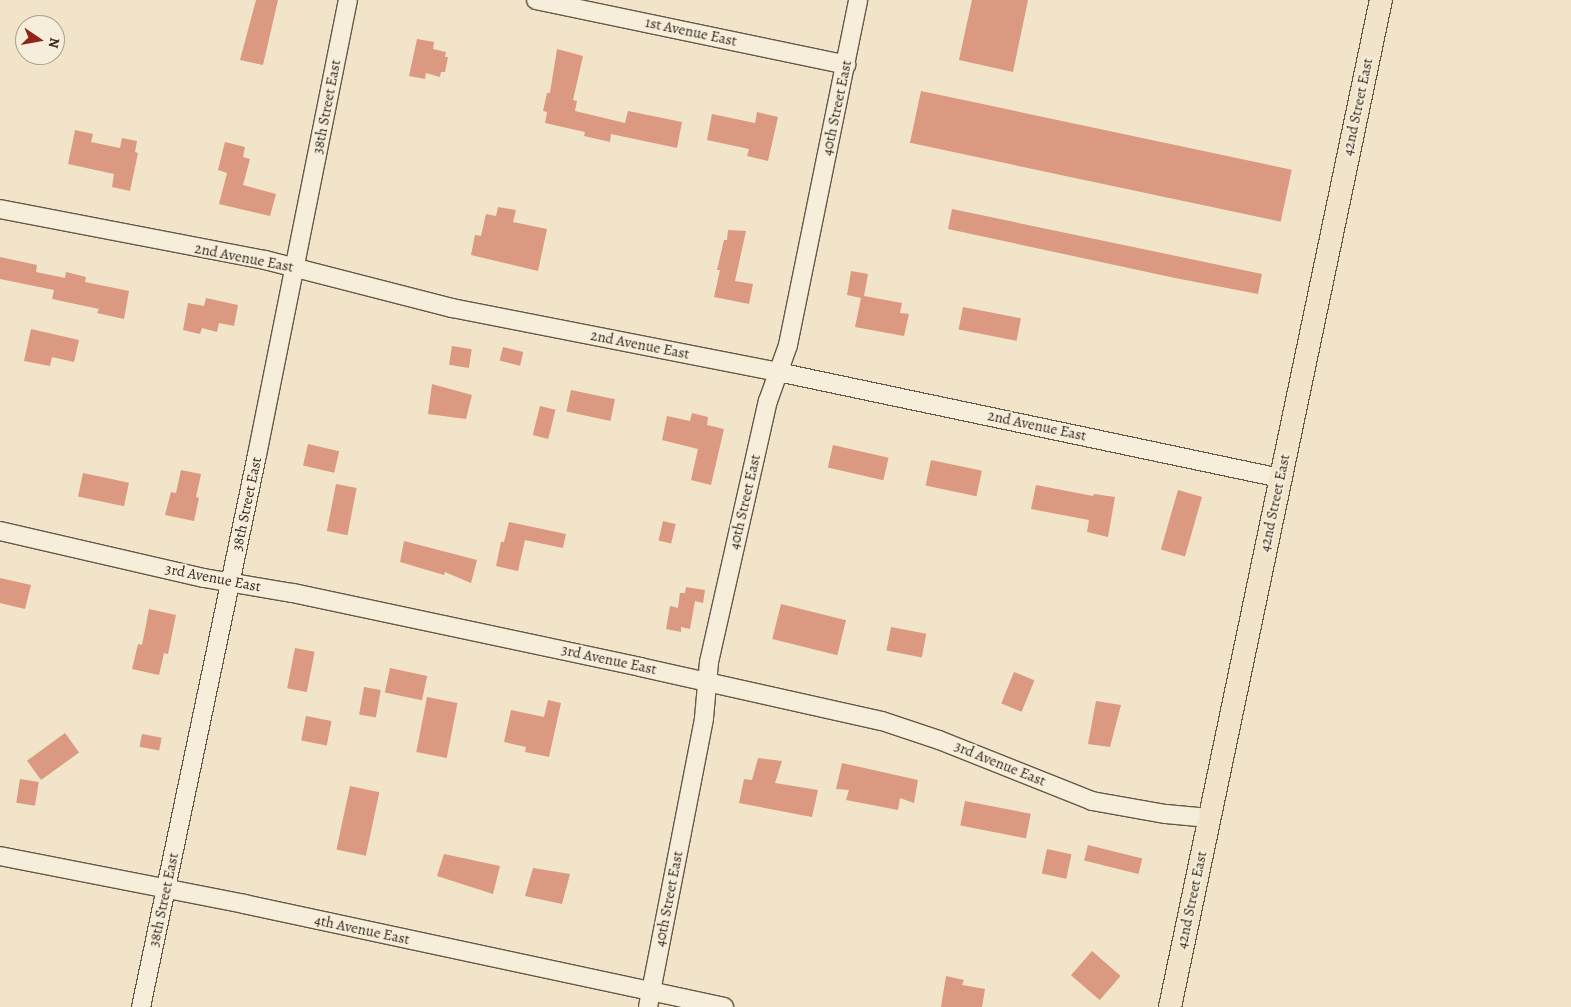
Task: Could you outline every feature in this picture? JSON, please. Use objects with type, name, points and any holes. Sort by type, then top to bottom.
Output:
[{"type":"main road","name":"42nd Street East","points":[[1170,1007],[1380,0]]},
{"type":"street","name":"38th Street East","points":[[141,1007],[295,268],[348,0]]},
{"type":"street","name":"1st Avenue East","points":[[536,0],[846,66]]},
{"type":"street","name":"40th Street East","points":[[649,1000],[704,718],[709,662],[768,401],[788,345],[858,0]]},
{"type":"street","name":"2nd Avenue East","points":[[0,209],[295,268],[452,308],[778,372],[1280,478]]},
{"type":"street","name":"3rd Avenue East","points":[[0,531],[882,721],[939,740],[1092,801],[1166,814],[1209,818]]},
{"type":"street","name":"4th Avenue East","points":[[0,856],[166,889],[649,1000],[724,1007]]},
{"type":"building","points":[[256,0],[278,0],[263,65],[240,60]]},
{"type":"building","points":[[972,0],[1028,0],[1013,72],[959,60]]},
{"type":"building","points":[[417,39],[434,42],[433,49],[446,52],[445,57],[448,57],[445,72],[441,72],[440,77],[426,73],[425,79],[409,76]]},
{"type":"building","points":[[557,49],[583,56],[573,100],[577,101],[575,111],[625,123],[628,111],[682,122],[677,148],[611,134],[610,142],[584,136],[585,132],[545,123],[547,112],[543,111],[547,93],[550,93]]},
{"type":"building","points":[[921,91],[1292,170],[1281,222],[910,143]]},
{"type":"building","points":[[757,112],[778,117],[768,161],[747,156],[749,149],[707,140],[712,114],[755,123]]},
{"type":"building","points":[[75,130],[93,134],[91,142],[120,148],[122,138],[137,141],[135,152],[138,153],[130,191],[112,187],[114,174],[68,164]]},
{"type":"building","points":[[225,142],[245,147],[243,157],[250,159],[243,185],[276,194],[270,216],[219,204],[227,173],[218,170]]},
{"type":"building","points":[[498,207],[516,210],[513,222],[547,229],[538,271],[471,255],[475,235],[481,236],[486,214],[496,216]]},
{"type":"building","points":[[952,209],[1262,274],[1258,294],[948,229]]},
{"type":"building","points":[[728,230],[746,231],[735,281],[753,284],[749,304],[714,297],[720,270],[717,270],[724,240],[727,240]]},
{"type":"building","points":[[0,257],[37,265],[36,272],[65,278],[66,272],[86,277],[85,282],[129,291],[124,319],[97,313],[99,309],[52,299],[54,290],[0,279]]},
{"type":"building","points":[[851,271],[868,274],[864,296],[902,303],[900,313],[909,314],[904,336],[855,327],[861,298],[847,295]]},
{"type":"building","points":[[206,298],[238,305],[234,326],[219,323],[217,332],[202,328],[200,334],[183,330],[188,303],[204,306]]},
{"type":"building","points":[[963,307],[1021,318],[1017,341],[959,330]]},
{"type":"building","points":[[31,329],[79,340],[74,362],[52,357],[50,366],[24,361]]},
{"type":"building","points":[[452,346],[472,349],[469,368],[449,365]]},
{"type":"building","points":[[503,347],[523,352],[520,366],[500,361]]},
{"type":"building","points":[[432,384],[472,395],[466,419],[428,414]]},
{"type":"building","points":[[571,390],[615,399],[610,421],[566,412]]},
{"type":"building","points":[[540,406],[556,410],[548,439],[533,435]]},
{"type":"building","points":[[692,413],[708,417],[707,425],[724,429],[711,485],[691,480],[698,449],[662,440],[667,416],[690,421]]},
{"type":"building","points":[[308,444],[339,451],[334,473],[303,465]]},
{"type":"building","points":[[833,445],[889,458],[883,480],[828,467]]},
{"type":"building","points":[[931,460],[982,471],[976,496],[926,485]]},
{"type":"building","points":[[181,470],[201,474],[196,497],[199,498],[194,521],[165,515],[171,492],[176,493]]},
{"type":"building","points":[[83,473],[129,483],[124,506],[78,496]]},
{"type":"building","points":[[336,484],[357,488],[347,535],[327,531]]},
{"type":"building","points":[[1036,485],[1093,496],[1094,494],[1115,497],[1108,537],[1087,532],[1089,520],[1031,509]]},
{"type":"building","points":[[1178,490],[1202,497],[1185,556],[1161,550]]},
{"type":"building","points":[[663,521],[676,524],[671,543],[659,540]]},
{"type":"building","points":[[509,522],[566,534],[563,548],[525,540],[518,571],[496,566],[501,542],[504,542]]},
{"type":"building","points":[[404,541],[477,560],[471,583],[445,572],[444,575],[400,562]]},
{"type":"building","points":[[0,578],[31,585],[25,609],[0,603]]},
{"type":"building","points":[[686,587],[705,590],[703,603],[695,601],[690,629],[681,627],[681,632],[666,629],[670,606],[678,608],[680,593],[685,593]]},
{"type":"building","points":[[781,604],[846,620],[837,655],[772,639]]},
{"type":"building","points":[[149,609],[176,615],[168,654],[164,653],[159,675],[132,669],[138,644],[142,645]]},
{"type":"building","points":[[891,627],[926,634],[922,657],[886,651]]},
{"type":"building","points":[[295,648],[315,652],[307,692],[287,688]]},
{"type":"building","points":[[390,668],[427,676],[422,700],[385,692]]},
{"type":"building","points":[[1014,672],[1034,680],[1022,712],[1001,704]]},
{"type":"building","points":[[364,687],[381,690],[376,718],[359,715]]},
{"type":"building","points":[[427,697],[457,703],[447,758],[416,752]]},
{"type":"building","points":[[548,700],[561,703],[549,757],[525,752],[526,747],[504,742],[511,710],[544,717]]},
{"type":"building","points":[[1096,701],[1121,705],[1110,747],[1088,744]]},
{"type":"building","points":[[306,716],[332,721],[327,746],[301,741]]},
{"type":"building","points":[[65,733],[79,752],[41,780],[27,761]]},
{"type":"building","points":[[142,734],[162,738],[159,751],[140,747]]},
{"type":"building","points":[[758,758],[782,761],[775,783],[818,790],[812,817],[739,803],[744,779],[752,780]]},
{"type":"building","points":[[842,763],[918,780],[914,803],[900,798],[898,810],[846,800],[849,790],[836,789]]},
{"type":"building","points":[[20,779],[39,782],[35,806],[16,803]]},
{"type":"building","points":[[350,786],[379,792],[366,856],[336,850]]},
{"type":"building","points":[[965,801],[1031,814],[1026,838],[960,826]]},
{"type":"building","points":[[1088,845],[1142,859],[1138,874],[1084,861]]},
{"type":"building","points":[[1047,849],[1071,854],[1066,879],[1042,873]]},
{"type":"building","points":[[444,854],[500,866],[493,894],[437,876]]},
{"type":"building","points":[[533,868],[570,874],[562,904],[525,896]]},
{"type":"building","points":[[1092,951],[1121,976],[1100,1000],[1071,975]]},
{"type":"building","points":[[946,976],[964,980],[962,985],[985,989],[982,1007],[941,1007]]}]
